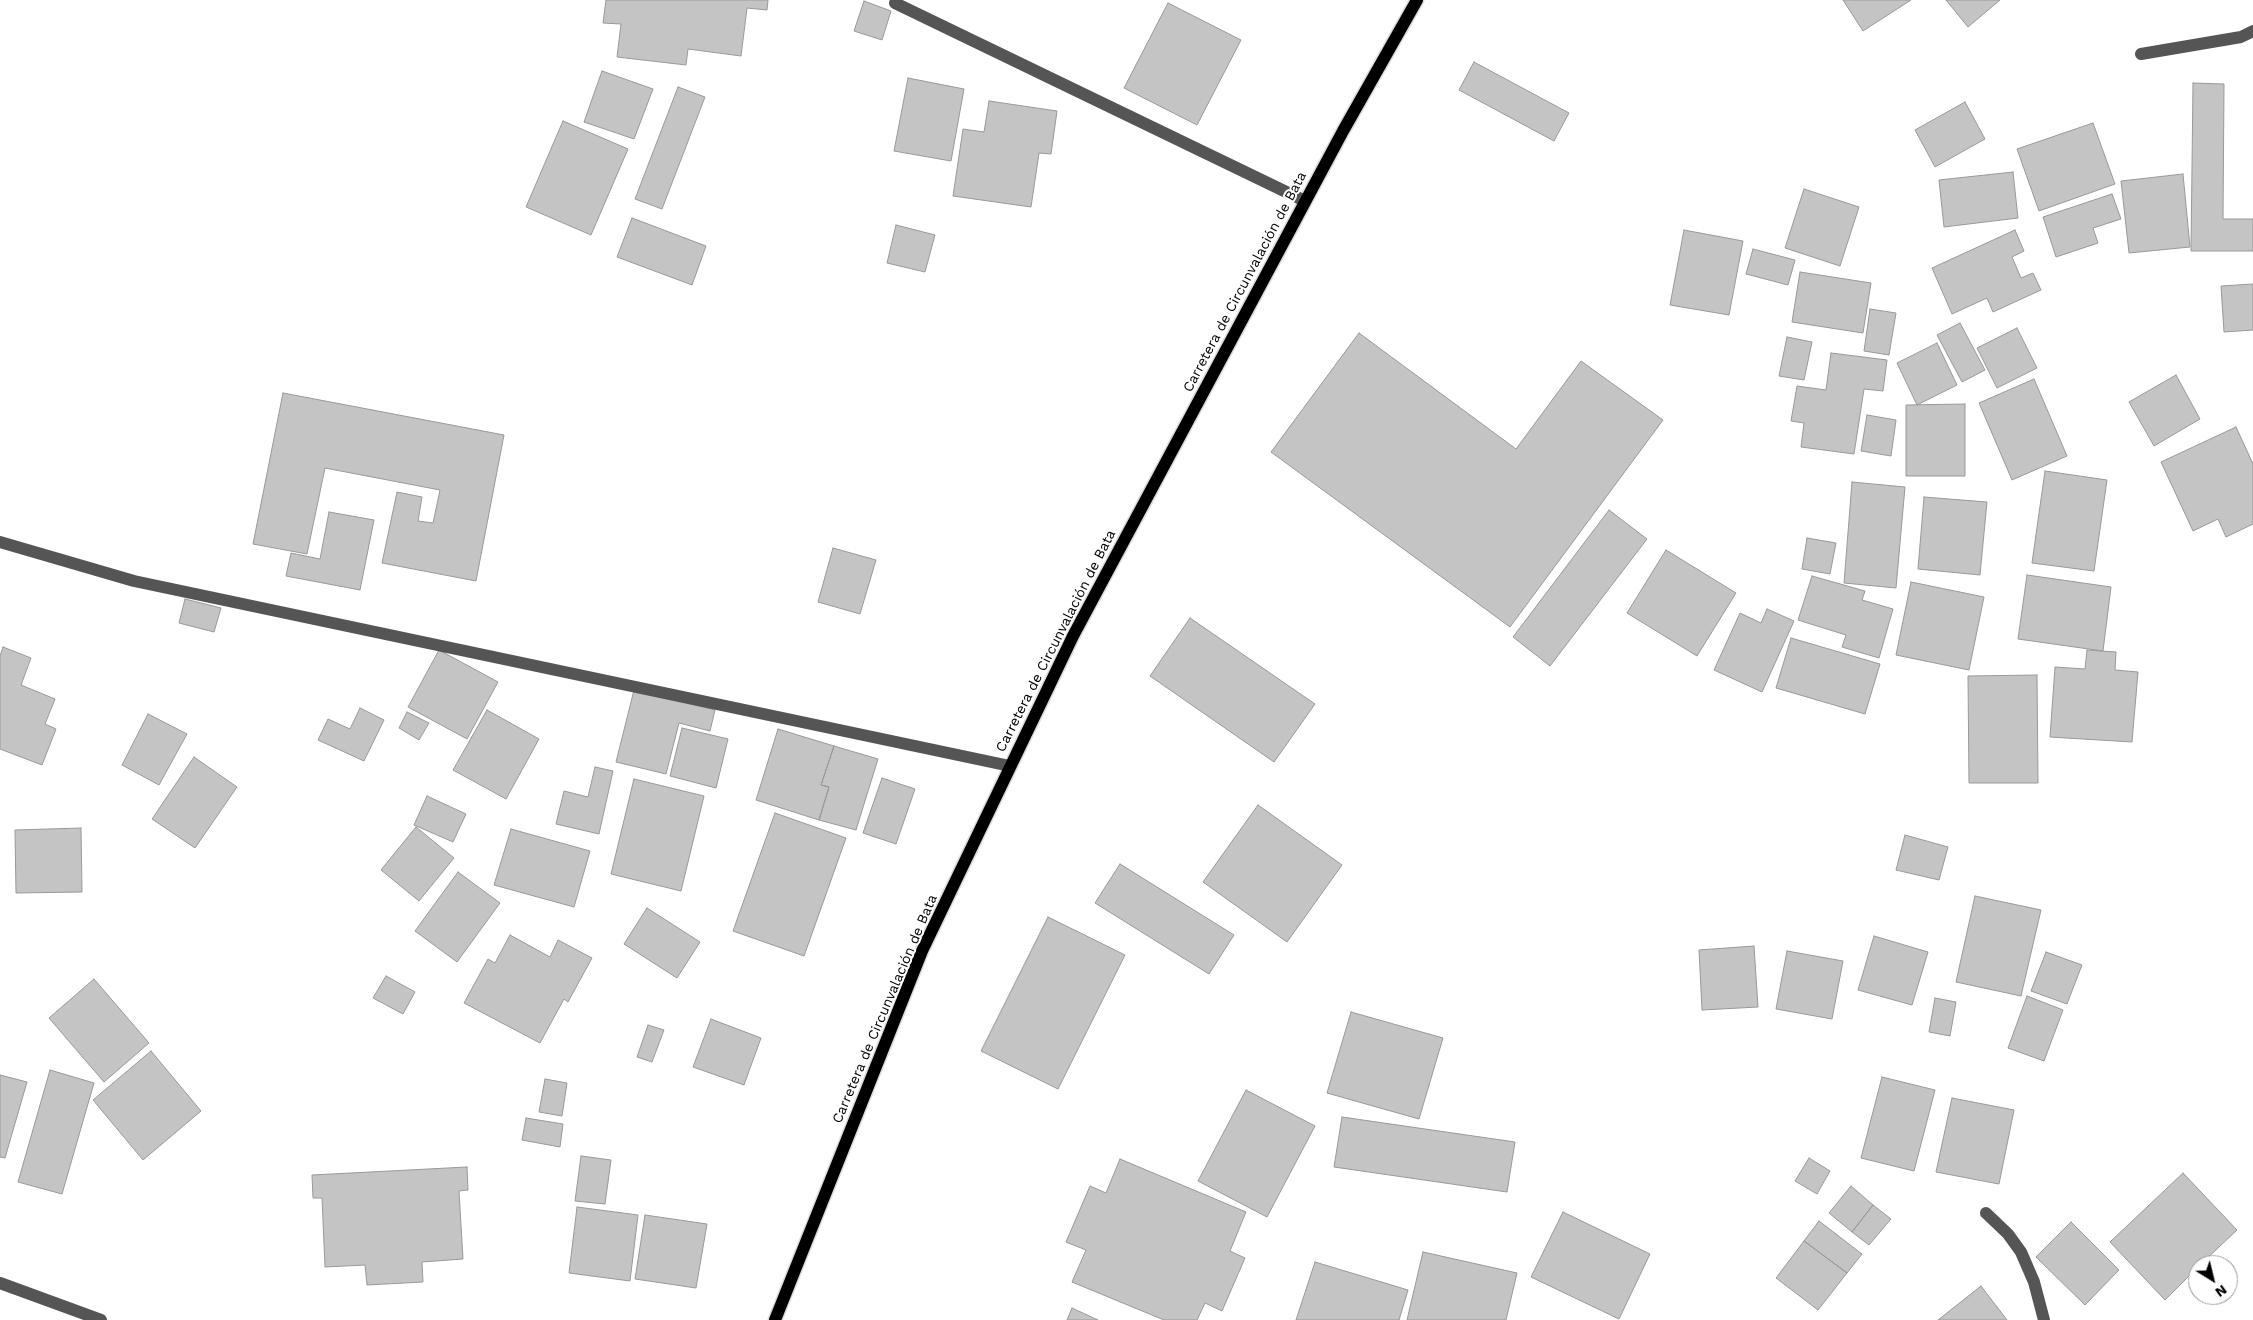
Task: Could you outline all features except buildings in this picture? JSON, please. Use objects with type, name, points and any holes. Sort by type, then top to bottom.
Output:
[{"type":"main road","name":"Carretera de Circunvalación de Bata","points":[[775,1320],[922,951],[1072,636],[1305,201],[1416,0]]},
{"type":"street","points":[[895,3],[1305,201]]},
{"type":"street","points":[[2141,54],[2241,37],[2253,31]]},
{"type":"street","points":[[0,542],[134,582],[1010,766]]},
{"type":"street","points":[[1986,1213],[2008,1234],[2020,1252],[2034,1282],[2044,1320]]},
{"type":"street","points":[[0,1283],[101,1320]]}]
